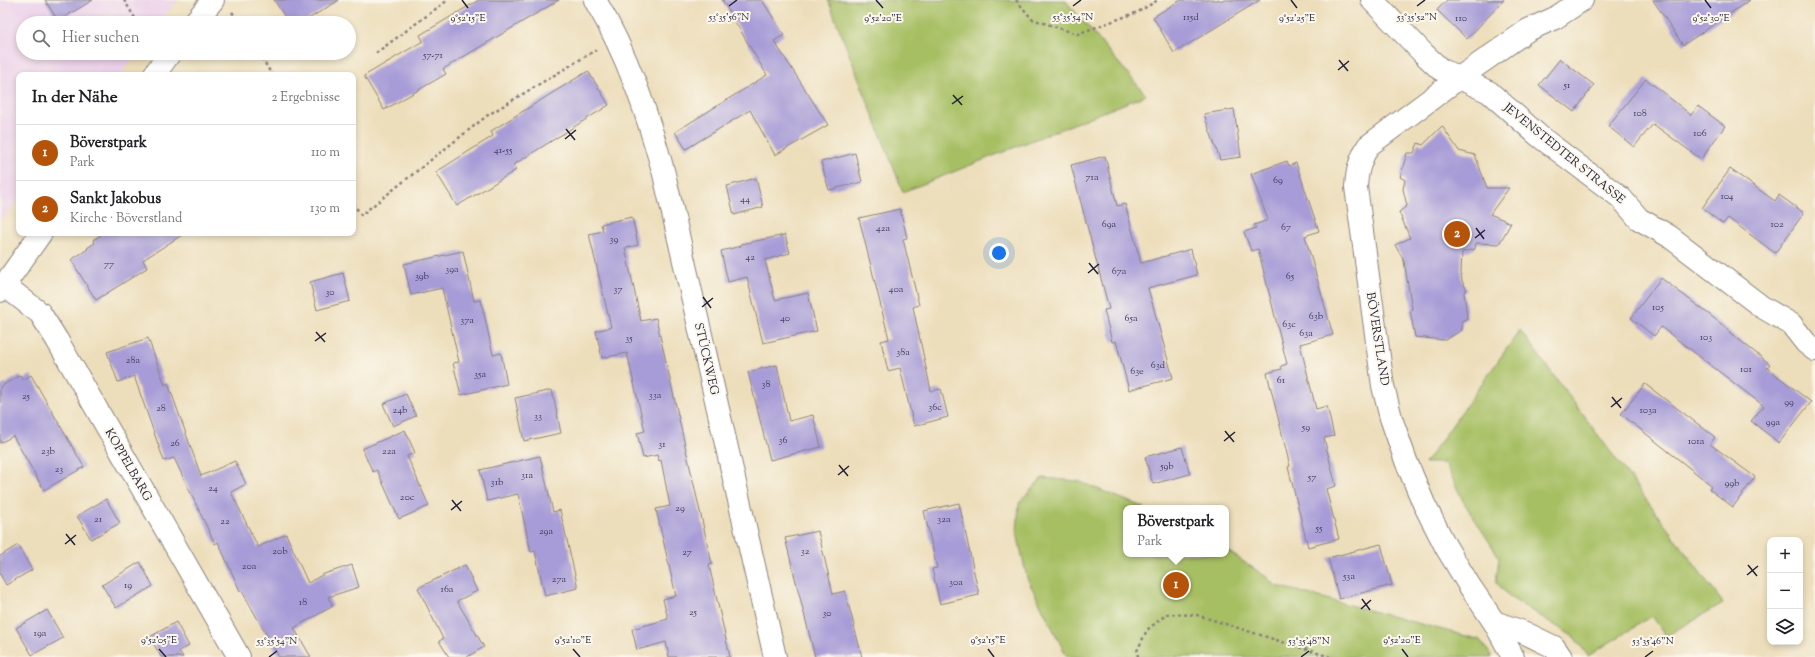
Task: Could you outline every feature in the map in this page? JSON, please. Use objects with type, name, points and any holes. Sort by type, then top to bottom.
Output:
[{"type":"street","name":"STÜCKWEG","points":[[595,0],[616,39],[634,78],[648,117],[664,174],[775,657]]},
{"type":"street","name":"JEVENSTEDTER STRASSE","points":[[1372,0],[1440,69],[1489,92],[1539,136],[1621,198],[1639,219],[1669,236],[1762,307],[1791,324],[1806,343],[1815,350]]},
{"type":"street","name":"BÖVERSTLAND","points":[[1513,657],[1494,622],[1469,585],[1424,504],[1406,461],[1391,418],[1383,386],[1356,187],[1360,158],[1368,146],[1459,78],[1528,30],[1555,18],[1582,0]]},
{"type":"street","points":[[203,16],[221,3]]},
{"type":"street","points":[[156,72],[165,60]]},
{"type":"street","points":[[2,288],[39,236]]},
{"type":"street","name":"KOPPELBARG","points":[[2,288],[40,313],[58,340],[239,657]]},
{"type":"street","points":[[1494,622],[1523,632],[1554,647],[1562,657]]},
{"type":"path","points":[[124,0],[134,16]]},
{"type":"path","points":[[376,53],[448,0]]},
{"type":"path","points":[[1016,0],[1032,19],[1077,34],[1138,12],[1158,0]]},
{"type":"path","points":[[221,3],[233,16]]},
{"type":"path","points":[[356,208],[361,215],[488,115],[597,50]]},
{"type":"path","points":[[263,60],[270,72]]},
{"type":"path","points":[[1138,657],[1137,651],[1148,630],[1167,614],[1197,615],[1330,657]]},
{"type":"shaded area","points":[[0,0],[178,0],[165,16],[16,16],[16,60],[131,60],[122,72],[16,72],[16,203],[0,222]]},
{"type":"green space","points":[[828,0],[1065,0],[1146,95],[903,192]]},
{"type":"green space","points":[[1520,330],[1723,603],[1666,636],[1652,616],[1588,656],[1574,637],[1511,598],[1496,582],[1499,557],[1463,501],[1445,463],[1425,463]]},
{"type":"green space","points":[[1042,478],[1078,481],[1138,505],[1123,505],[1123,557],[1229,557],[1229,552],[1268,578],[1274,585],[1481,640],[1492,657],[1067,657],[1027,578],[1017,533],[1019,503]]},
{"type":"building","points":[[45,0],[93,0],[66,16],[55,16]]},
{"type":"building","points":[[274,0],[339,0],[313,16],[284,16]]},
{"type":"building","points":[[479,0],[559,0],[443,69],[446,74],[384,110],[364,76],[423,41],[420,35]]},
{"type":"building","points":[[722,0],[762,0],[784,35],[774,41],[828,125],[775,155],[750,110],[686,149],[675,132],[767,75]]},
{"type":"building","points":[[1181,0],[1260,0],[1174,53],[1153,17]]},
{"type":"building","points":[[1447,0],[1504,0],[1467,39],[1437,10]]},
{"type":"building","points":[[1653,0],[1750,0],[1683,45]]},
{"type":"building","points":[[1560,59],[1594,85],[1574,112],[1539,85]]},
{"type":"building","points":[[588,71],[609,105],[513,165],[516,170],[457,206],[436,172],[493,136],[491,131]]},
{"type":"building","points":[[1646,79],[1691,115],[1698,106],[1725,126],[1701,159],[1653,124],[1634,147],[1608,126]]},
{"type":"building","points":[[1234,109],[1241,157],[1220,160],[1204,114]]},
{"type":"building","points":[[1442,126],[1459,151],[1475,155],[1487,188],[1509,188],[1490,214],[1511,223],[1499,244],[1476,243],[1475,249],[1462,252],[1461,274],[1462,281],[1467,290],[1464,292],[1467,318],[1462,321],[1462,330],[1445,340],[1415,337],[1404,261],[1395,245],[1410,238],[1399,212],[1407,206],[1403,189],[1405,180],[1400,177],[1407,153],[1414,153],[1418,143],[1423,145]]},
{"type":"building","points":[[855,153],[862,182],[829,190],[821,162]]},
{"type":"building","points":[[1105,156],[1117,206],[1125,204],[1141,263],[1191,249],[1197,275],[1148,288],[1173,378],[1129,390],[1116,341],[1112,342],[1104,310],[1109,309],[1071,165]]},
{"type":"building","points":[[1287,161],[1289,166],[1296,163],[1319,231],[1305,236],[1333,335],[1300,344],[1316,409],[1327,406],[1334,436],[1324,438],[1336,486],[1326,489],[1339,539],[1308,547],[1267,373],[1282,369],[1281,366],[1287,364],[1258,249],[1251,251],[1244,232],[1256,228],[1254,225],[1268,220],[1251,174]]},
{"type":"building","points":[[1730,169],[1775,201],[1779,195],[1804,213],[1775,253],[1728,218],[1723,224],[1702,208]]},
{"type":"building","points":[[756,178],[763,207],[734,215],[727,186]]},
{"type":"building","points":[[900,209],[907,238],[903,239],[919,305],[913,307],[931,391],[941,389],[948,417],[914,426],[900,368],[888,371],[881,341],[889,339],[859,218]]},
{"type":"building","points":[[632,217],[638,245],[625,248],[641,321],[656,318],[712,564],[709,565],[730,657],[669,657],[666,642],[637,650],[632,629],[668,619],[663,599],[676,596],[656,509],[670,506],[661,460],[659,461],[657,455],[643,458],[637,433],[645,431],[627,353],[602,358],[596,331],[611,327],[589,234],[603,231],[601,224]]},
{"type":"building","points":[[785,235],[790,253],[765,260],[775,300],[808,293],[817,331],[763,343],[747,277],[728,282],[721,251],[741,246],[741,244]]},
{"type":"building","points":[[99,236],[180,236],[143,260],[147,268],[96,300],[71,260],[95,243],[93,240]]},
{"type":"building","points":[[463,251],[474,301],[481,300],[493,355],[501,353],[507,384],[461,395],[453,363],[459,362],[442,288],[411,295],[404,264]]},
{"type":"building","points":[[343,273],[350,301],[317,310],[310,282]]},
{"type":"building","points":[[1661,278],[1770,364],[1767,368],[1811,402],[1779,443],[1751,421],[1764,406],[1661,327],[1654,336],[1631,318]]},
{"type":"building","points":[[148,338],[165,385],[168,383],[201,476],[235,461],[246,484],[231,492],[258,547],[286,534],[308,583],[324,574],[352,565],[359,587],[328,597],[333,606],[294,628],[311,657],[279,657],[242,591],[240,591],[218,542],[215,544],[174,458],[164,461],[134,376],[118,382],[107,352]]},
{"type":"building","points":[[777,365],[789,421],[813,415],[821,447],[770,460],[748,372]]},
{"type":"building","points":[[20,375],[23,380],[31,375],[84,467],[44,490],[13,436],[0,443],[0,387]]},
{"type":"building","points":[[1645,384],[1715,437],[1710,444],[1755,477],[1733,507],[1709,489],[1711,485],[1621,414]]},
{"type":"building","points":[[552,390],[561,433],[524,441],[515,398]]},
{"type":"building","points":[[406,394],[416,416],[393,426],[383,404]]},
{"type":"building","points":[[405,430],[415,453],[407,456],[429,506],[399,519],[377,470],[373,472],[362,449]]},
{"type":"building","points":[[1182,447],[1190,474],[1153,484],[1145,457]]},
{"type":"building","points":[[540,456],[553,512],[560,510],[578,588],[545,596],[535,551],[531,552],[518,494],[487,501],[480,470]]},
{"type":"building","points":[[106,499],[120,523],[91,539],[77,516]]},
{"type":"building","points":[[959,503],[979,595],[940,604],[932,569],[937,568],[924,511]]},
{"type":"building","points":[[818,531],[833,594],[845,591],[862,657],[815,657],[785,538]]},
{"type":"building","points":[[1381,544],[1392,585],[1339,599],[1328,558]]},
{"type":"building","points":[[18,545],[32,570],[6,585],[0,574],[0,556]]},
{"type":"building","points":[[140,562],[153,586],[116,608],[102,585]]},
{"type":"building","points":[[465,565],[477,591],[457,601],[484,647],[467,657],[449,657],[439,641],[443,639],[418,588]]},
{"type":"building","points":[[47,610],[63,638],[32,655],[16,628]]},
{"type":"building","points":[[176,622],[189,646],[179,651],[183,657],[161,657],[150,637]]},
{"type":"place","name":"Sankt Jakobus","points":[[1457,234]]},
{"type":"place","name":"Böverstpark","points":[[1176,585]]}]
